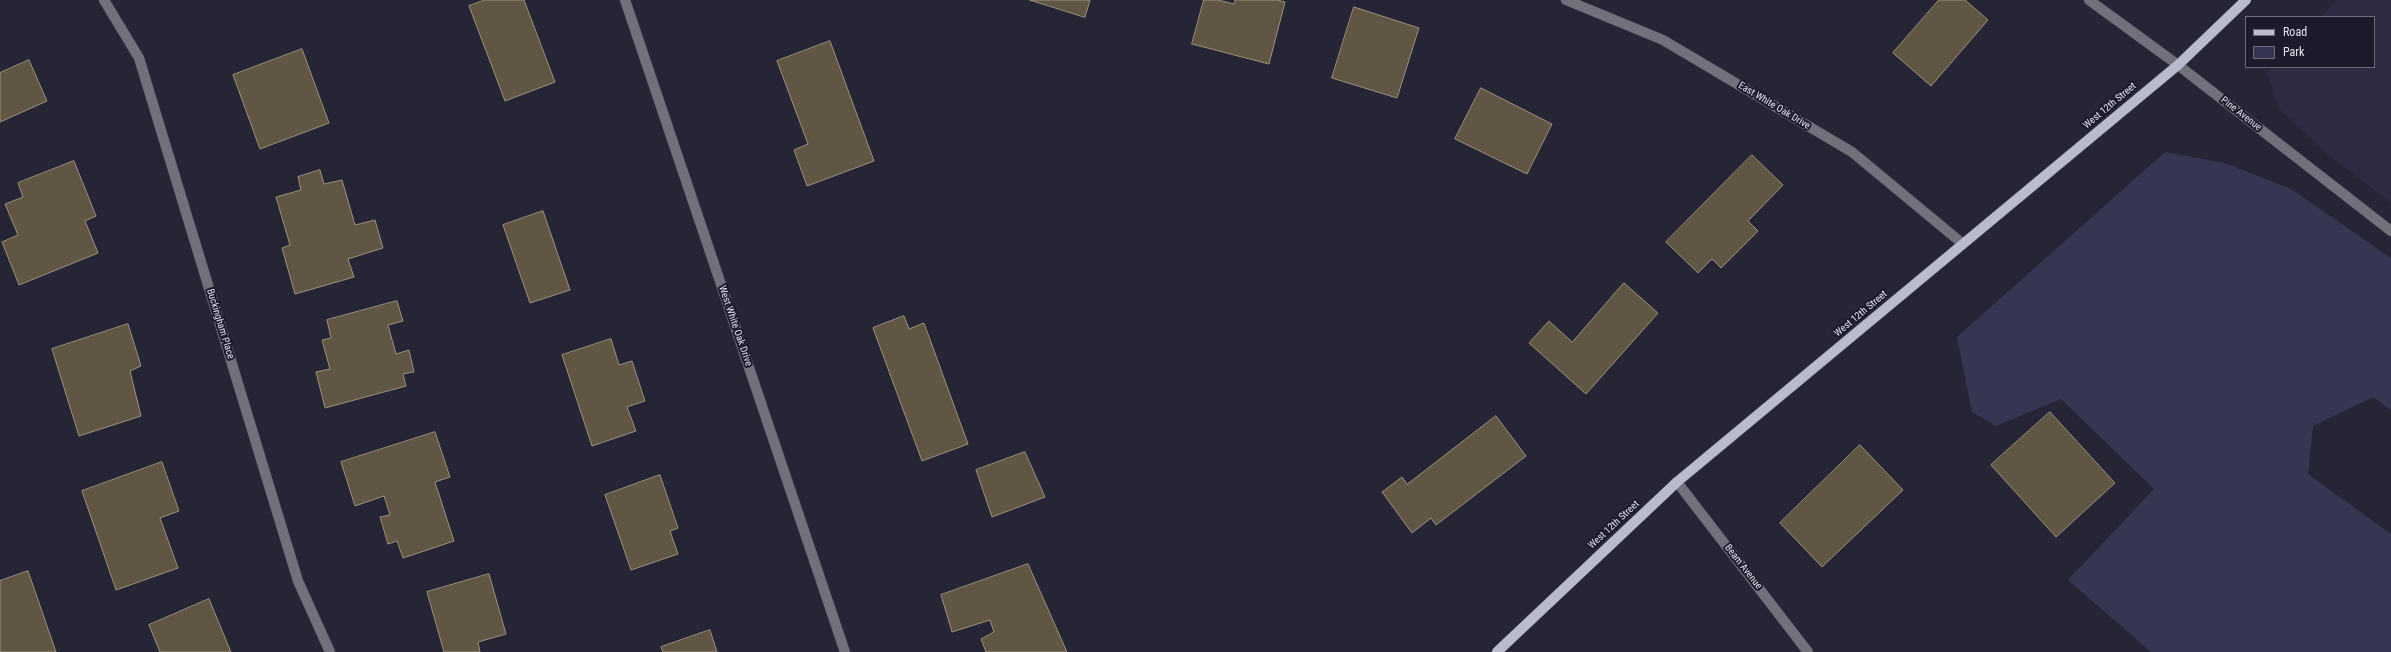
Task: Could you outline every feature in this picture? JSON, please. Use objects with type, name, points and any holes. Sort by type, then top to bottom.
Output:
[{"type":"main road","name":"West 12th Street","points":[[1496,652],[1677,482],[2178,65],[2246,0]]},
{"type":"street","name":"Buckingham Place","points":[[104,0],[139,58],[298,581],[330,652]]},
{"type":"street","name":"West White Oak Drive","points":[[625,0],[845,652]]},
{"type":"street","name":"East White Oak Drive","points":[[1566,0],[1663,40],[1852,152],[1963,244]]},
{"type":"street","name":"Pine Avenue","points":[[2089,0],[2178,65],[2391,231]]},
{"type":"street","name":"Beam Avenue","points":[[1677,482],[1808,652]]},
{"type":"shaded area","points":[[2336,0],[2391,0],[2391,203],[2326,153],[2279,109],[2267,73],[2272,68],[2375,68],[2375,16],[2321,16]]},
{"type":"green space","points":[[2165,152],[2225,163],[2291,189],[2391,258],[2391,410],[2373,397],[2313,426],[2308,474],[2391,534],[2391,652],[2151,652],[2068,580],[2154,489],[2061,399],[1996,426],[1972,412],[1957,337]]},
{"type":"building","points":[[485,0],[524,0],[555,82],[505,101],[469,6]]},
{"type":"building","points":[[1030,0],[1090,0],[1085,17]]},
{"type":"building","points":[[1204,0],[1218,0],[1234,4],[1235,0],[1277,0],[1285,2],[1269,64],[1192,44]]},
{"type":"building","points":[[1939,0],[1965,0],[1988,20],[1931,86],[1893,53]]},
{"type":"building","points":[[1354,7],[1419,28],[1397,98],[1332,78]]},
{"type":"building","points":[[830,41],[874,161],[807,186],[794,150],[808,144],[777,61]]},
{"type":"building","points":[[302,49],[329,123],[260,149],[233,75]]},
{"type":"building","points":[[29,60],[47,101],[0,122],[0,73]]},
{"type":"building","points":[[1481,88],[1552,124],[1527,174],[1455,139]]},
{"type":"building","points":[[1752,155],[1783,185],[1748,221],[1758,231],[1721,268],[1712,259],[1698,273],[1666,242]]},
{"type":"building","points":[[74,161],[96,216],[85,221],[98,253],[19,285],[2,242],[18,235],[5,204],[23,197],[18,183]]},
{"type":"building","points":[[320,170],[324,184],[342,180],[355,225],[375,220],[383,248],[348,259],[354,277],[295,294],[282,248],[290,245],[276,197],[301,190],[298,177]]},
{"type":"building","points":[[543,211],[570,290],[530,303],[503,225]]},
{"type":"building","points":[[1624,283],[1658,313],[1586,394],[1529,343],[1549,321],[1572,342]]},
{"type":"building","points":[[397,301],[403,321],[388,325],[396,354],[409,350],[414,372],[403,374],[406,386],[325,408],[316,372],[330,369],[322,340],[331,338],[327,320]]},
{"type":"building","points":[[904,316],[909,329],[924,323],[968,444],[922,461],[873,328]]},
{"type":"building","points":[[128,324],[141,366],[130,371],[141,416],[79,436],[52,349]]},
{"type":"building","points":[[611,339],[619,365],[632,361],[645,401],[627,407],[636,431],[592,446],[562,355]]},
{"type":"building","points":[[2050,412],[2115,483],[2056,537],[1991,465]]},
{"type":"building","points":[[1496,416],[1526,456],[1436,525],[1431,518],[1412,533],[1382,492],[1402,477],[1407,484]]},
{"type":"building","points":[[435,432],[450,477],[435,482],[454,541],[403,558],[397,541],[388,544],[380,517],[390,515],[384,496],[355,506],[341,462]]},
{"type":"building","points":[[1860,445],[1903,490],[1822,567],[1780,523]]},
{"type":"building","points":[[1025,452],[1045,497],[992,517],[976,470]]},
{"type":"building","points":[[162,462],[179,511],[160,518],[178,568],[116,590],[82,491]]},
{"type":"building","points":[[660,475],[678,528],[670,531],[678,554],[631,570],[605,495]]},
{"type":"building","points":[[1028,564],[1067,652],[986,652],[981,639],[994,632],[990,620],[952,632],[941,595]]},
{"type":"building","points":[[28,571],[56,652],[0,652],[0,581]]},
{"type":"building","points":[[489,574],[506,634],[478,642],[480,652],[444,652],[427,592]]},
{"type":"building","points":[[209,599],[231,652],[160,652],[149,625]]},
{"type":"building","points":[[710,630],[717,652],[663,652],[661,647]]}]
